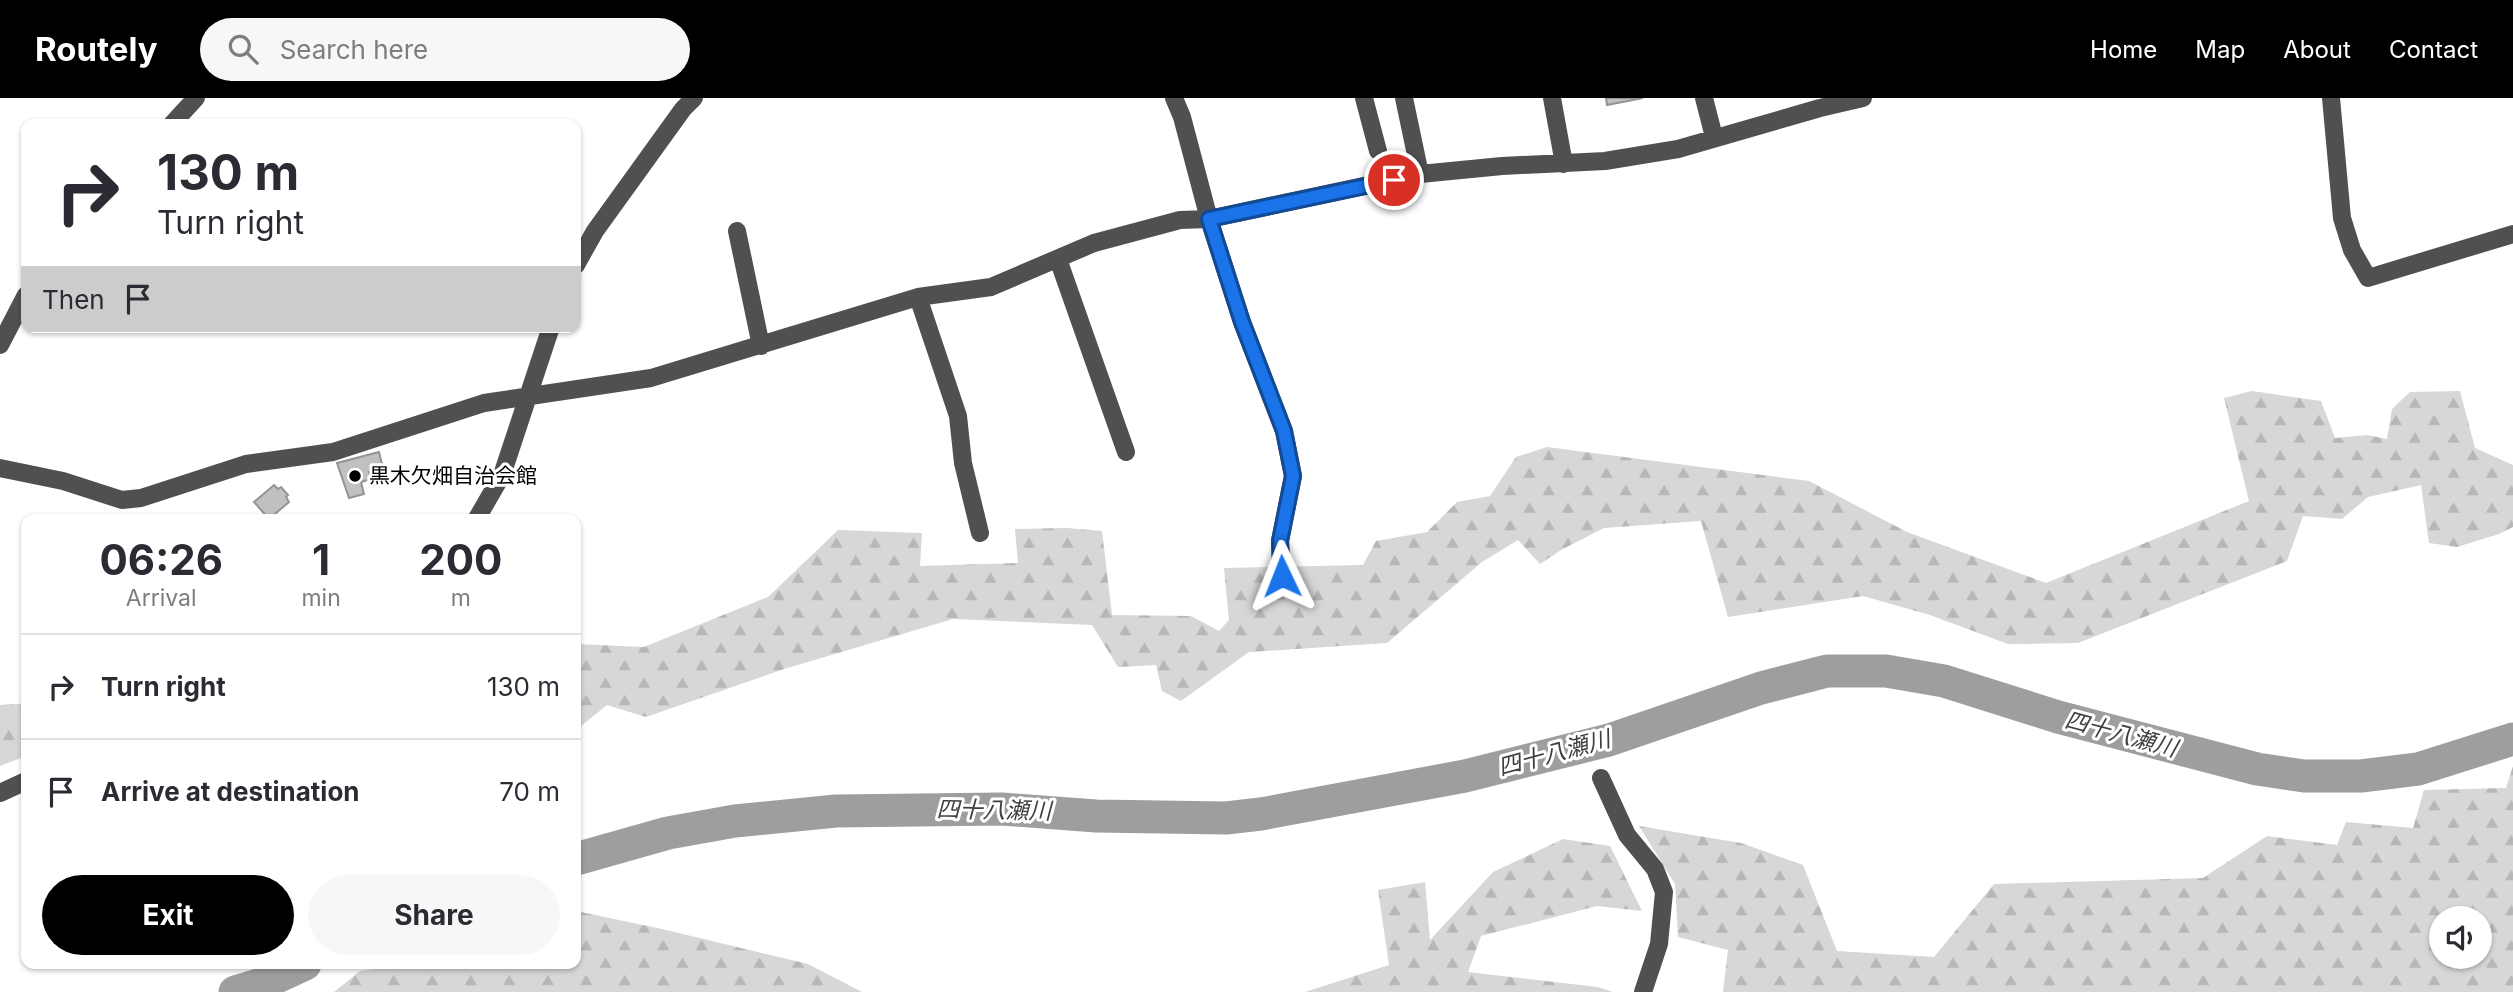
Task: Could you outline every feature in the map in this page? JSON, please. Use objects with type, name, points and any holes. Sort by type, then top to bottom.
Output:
[{"type":"street","points":[[177,119],[196,98]]},
{"type":"street","points":[[1174,98],[1182,117],[1209,219],[1242,322],[1284,431],[1293,476],[1280,541],[1282,576]]},
{"type":"street","points":[[1364,98],[1378,151]]},
{"type":"street","points":[[1404,98],[1420,174]]},
{"type":"street","points":[[1552,98],[1564,164]]},
{"type":"street","points":[[1704,98],[1714,138]]},
{"type":"street","points":[[0,468],[63,481],[122,500],[141,498],[246,464],[333,452],[484,403],[651,378],[918,297],[991,287],[1094,243],[1180,220],[1209,219],[1420,174],[1502,166],[1605,161],[1678,149],[1863,98]]},
{"type":"street","points":[[2331,98],[2342,218],[2352,250],[2368,278],[2513,234]]},
{"type":"street","points":[[581,257],[602,221],[684,102]]},
{"type":"street","points":[[737,231],[761,346]]},
{"type":"street","points":[[1058,259],[1126,452]]},
{"type":"street","points":[[918,297],[958,416],[963,463],[980,533]]},
{"type":"street","points":[[0,345],[21,305]]},
{"type":"street","points":[[479,514],[502,475],[549,333]]},
{"type":"street","points":[[1601,778],[1627,835],[1655,869],[1664,892],[1659,944],[1643,992]]},
{"type":"street","points":[[0,793],[21,783]]},
{"type":"green space","points":[[2252,391],[2321,401],[2335,438],[2367,435],[2387,439],[2392,409],[2410,392],[2460,391],[2475,448],[2513,465],[2513,527],[2457,547],[2429,543],[2421,485],[2368,497],[2342,519],[2303,516],[2287,561],[2078,643],[2008,644],[1930,615],[1863,596],[1728,617],[1701,521],[1604,528],[1540,564],[1518,540],[1482,562],[1387,643],[1249,652],[1181,701],[1162,691],[1156,665],[1118,667],[1092,625],[953,619],[784,669],[646,717],[607,705],[581,726],[581,644],[644,647],[768,597],[838,530],[922,533],[920,566],[1018,563],[1015,529],[1067,528],[1102,531],[1112,615],[1191,616],[1219,631],[1229,620],[1224,568],[1363,565],[1376,541],[1427,532],[1457,502],[1490,496],[1516,457],[1547,447],[1809,481],[1907,532],[2046,583],[2249,501],[2224,398]]},
{"type":"green space","points":[[20,704],[21,758],[0,766],[0,705]]},
{"type":"green space","points":[[2513,766],[2513,992],[1723,992],[1728,950],[1678,937],[1675,884],[1639,826],[1741,843],[1803,865],[1837,951],[1934,957],[1994,884],[2203,878],[2267,836],[2337,845],[2346,822],[2413,828],[2424,790],[2506,788]]},
{"type":"green space","points":[[1563,839],[1610,846],[1642,911],[1597,906],[1481,936],[1468,972],[1598,987],[1613,992],[1305,992],[1389,965],[1378,890],[1425,882],[1430,940],[1493,872]]},
{"type":"green space","points":[[581,912],[808,964],[862,992],[334,992],[360,971],[581,969]]},
{"type":"building","points":[[1606,98],[1643,98],[1607,105]]},
{"type":"building","name":"黒木欠畑自治会館","points":[[379,452],[383,468],[369,472],[371,479],[361,482],[364,494],[349,498],[337,463]]},
{"type":"building","points":[[274,485],[278,489],[281,487],[288,495],[286,497],[289,502],[275,514],[265,514],[254,502]]},
{"type":"waterway","name":"四十八瀬川","points":[[581,858],[668,833],[735,821],[836,811],[1002,809],[1096,816],[1226,818],[1261,814],[1465,776],[1609,740],[1761,688],[1827,671],[1886,671],[1944,681],[2058,717],[2257,769],[2304,776],[2361,776],[2418,769],[2513,739]]},
{"type":"waterway","name":"四十八瀬川","points":[[235,992],[262,984],[294,969]]},
{"type":"place","name":"黒木欠畑自治会館","points":[[355,476]]},
{"type":"route","points":[[1282,576],[1280,541],[1293,476],[1284,431],[1242,322],[1209,219],[1394,180]]}]
